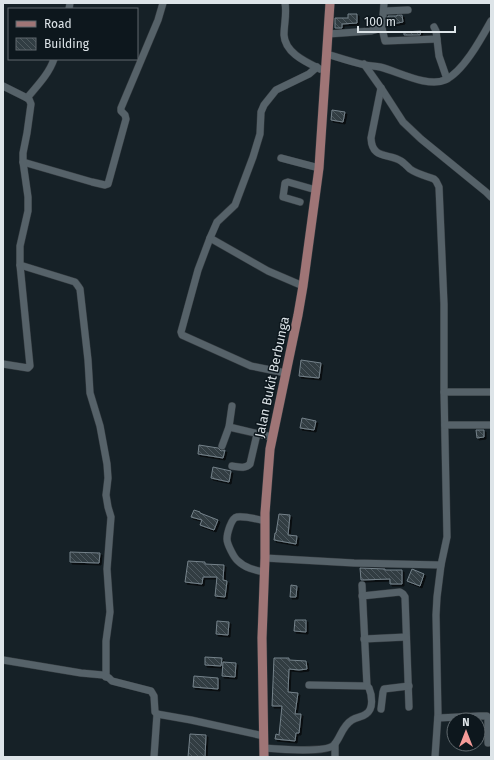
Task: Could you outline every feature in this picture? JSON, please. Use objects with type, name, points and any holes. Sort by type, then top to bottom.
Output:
[{"type":"main road","name":"Jalan Bukit Berbunga","points":[[264,753],[262,638],[265,521],[270,448],[303,286],[319,168],[330,3]]},
{"type":"street","points":[[23,162],[92,182],[105,185],[108,184],[126,119],[125,115],[121,111],[121,108],[158,20],[163,3]]},
{"type":"street","points":[[285,3],[284,34],[286,44],[300,58],[326,71]]},
{"type":"street","points":[[384,3],[382,28],[384,40],[437,39]]},
{"type":"street","points":[[384,11],[408,10]]},
{"type":"street","points":[[327,54],[381,68],[422,81],[444,81],[461,68],[491,21]]},
{"type":"street","points":[[434,27],[436,31],[439,56],[447,79]]},
{"type":"street","points":[[328,34],[371,31],[382,28]]},
{"type":"street","points":[[27,98],[40,83],[51,67],[54,60]]},
{"type":"street","points":[[364,64],[403,122],[421,139],[491,197]]},
{"type":"street","points":[[286,373],[252,366],[181,334],[181,330],[198,270],[210,238],[217,222],[235,205],[253,158],[260,134],[261,112],[264,105],[276,90],[309,74],[317,67]]},
{"type":"street","points":[[3,86],[29,99],[30,104],[23,153],[28,211],[20,246],[20,265],[30,366],[28,368],[3,364]]},
{"type":"street","points":[[381,88],[371,138],[374,149],[383,156],[399,160],[411,169],[434,179],[438,183],[439,187],[444,304],[447,537],[441,565],[436,615],[438,718],[435,757]]},
{"type":"street","points":[[281,158],[319,168]]},
{"type":"street","points":[[300,202],[283,197],[285,183],[288,182],[316,190]]},
{"type":"street","points":[[210,238],[268,271],[303,286]]},
{"type":"street","points":[[20,265],[74,282],[80,289],[90,393],[100,426],[107,464],[108,478],[106,495],[111,516],[107,569],[110,612],[106,641],[106,677]]},
{"type":"street","points":[[444,392],[491,392]]},
{"type":"street","points":[[222,446],[229,427],[232,406]]},
{"type":"street","points":[[445,425],[491,425]]},
{"type":"street","points":[[229,427],[272,437]]},
{"type":"street","points":[[232,466],[243,468],[250,464],[258,434]]},
{"type":"street","points":[[264,572],[248,568],[238,561],[227,541],[227,538],[230,524],[234,518],[237,517],[265,521]]},
{"type":"street","points":[[265,558],[354,563],[441,565]]},
{"type":"street","points":[[264,753],[285,753],[332,747],[346,724],[353,719],[366,715],[369,712],[371,698],[369,688],[367,686],[362,585]]},
{"type":"street","points":[[362,596],[400,592],[405,598],[409,706]]},
{"type":"street","points":[[364,639],[406,636]]},
{"type":"street","points":[[3,660],[81,674],[103,675],[112,681],[151,691],[154,696],[155,712],[157,714],[154,757]]},
{"type":"street","points":[[309,685],[367,686]]},
{"type":"street","points":[[381,709],[382,692],[384,690],[409,686]]},
{"type":"street","points":[[157,714],[264,736]]},
{"type":"street","points":[[438,718],[487,716],[488,742]]},
{"type":"street","points":[[335,744],[335,757]]},
{"type":"building","points":[[348,14],[357,14],[357,23],[342,24],[342,28],[335,28],[335,18],[348,18]]},
{"type":"building","points":[[402,15],[403,22],[387,25],[388,16]]},
{"type":"building","points":[[421,31],[420,35],[404,35],[404,32]]},
{"type":"building","points":[[332,110],[345,112],[343,122],[331,120]]},
{"type":"building","points":[[301,360],[321,363],[319,378],[299,376]]},
{"type":"building","points":[[302,418],[316,421],[314,430],[300,428]]},
{"type":"building","points":[[476,430],[484,430],[484,437],[477,438]]},
{"type":"building","points":[[199,445],[218,448],[221,451],[225,450],[223,458],[198,454]]},
{"type":"building","points":[[213,467],[231,471],[229,482],[211,478]]},
{"type":"building","points":[[194,510],[218,520],[214,530],[200,525],[202,520],[191,517]]},
{"type":"building","points":[[279,514],[290,515],[288,535],[297,536],[296,544],[274,540]]},
{"type":"building","points":[[70,552],[100,553],[99,563],[70,562]]},
{"type":"building","points":[[188,561],[224,565],[223,580],[227,581],[225,597],[215,596],[217,577],[203,577],[202,584],[185,582]]},
{"type":"building","points":[[360,568],[402,570],[402,584],[390,584],[390,579],[361,580]]},
{"type":"building","points":[[412,569],[424,574],[420,586],[407,581]]},
{"type":"building","points":[[291,585],[297,586],[296,597],[290,597]]},
{"type":"building","points":[[295,620],[306,620],[306,632],[294,631]]},
{"type":"building","points":[[217,621],[229,622],[228,635],[216,634]]},
{"type":"building","points":[[205,657],[222,658],[221,666],[205,665]]},
{"type":"building","points":[[274,658],[289,658],[289,660],[306,661],[307,669],[289,669],[288,692],[298,693],[295,714],[301,714],[299,733],[296,733],[295,741],[275,739],[276,734],[279,735],[282,706],[272,706]]},
{"type":"building","points":[[223,662],[236,663],[235,677],[222,676]]},
{"type":"building","points":[[194,676],[218,678],[218,689],[193,687]]},
{"type":"building","points":[[190,734],[206,735],[205,757],[188,757]]}]
